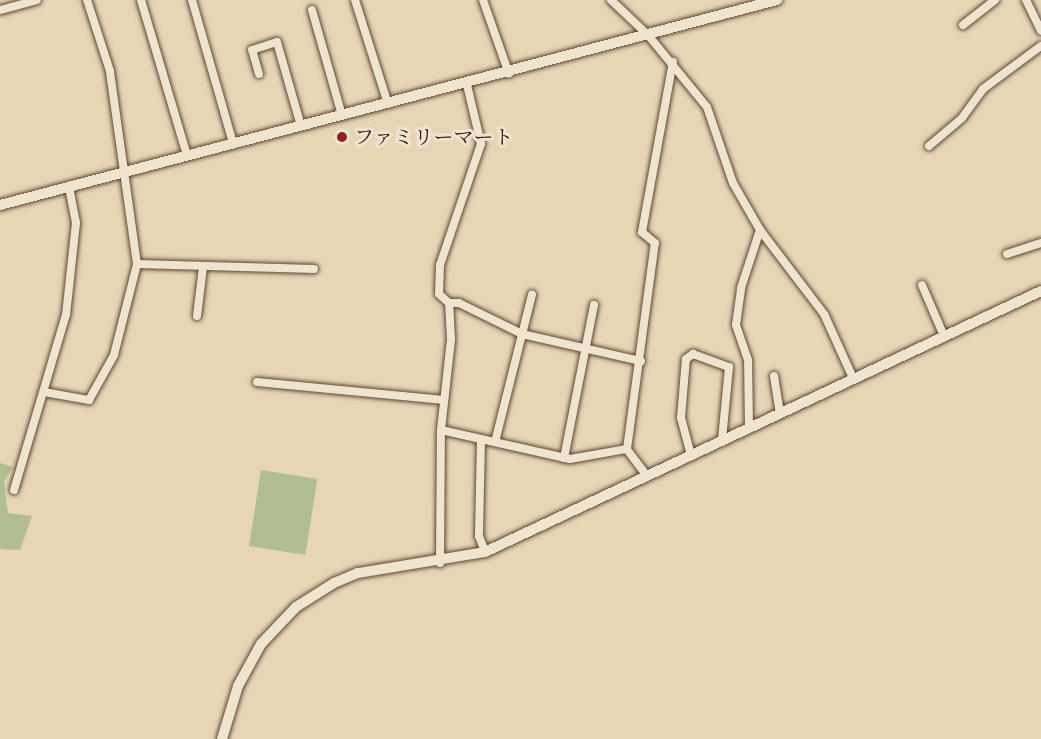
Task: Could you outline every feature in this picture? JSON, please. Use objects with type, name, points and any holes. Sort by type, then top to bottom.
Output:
[{"type":"street","points":[[0,9],[37,0]]},
{"type":"street","points":[[44,392],[88,400],[114,355],[137,264],[110,71],[87,0]]},
{"type":"street","points":[[141,0],[187,155]]},
{"type":"street","points":[[192,0],[233,143]]},
{"type":"street","points":[[355,0],[388,104]]},
{"type":"street","points":[[483,0],[508,74]]},
{"type":"street","points":[[611,0],[673,62],[707,107],[733,183],[760,230],[824,314],[853,378]]},
{"type":"street","points":[[0,205],[124,171],[467,85],[777,0]]},
{"type":"street","points":[[963,25],[995,0]]},
{"type":"street","points":[[1026,0],[1041,30]]},
{"type":"street","points":[[312,10],[342,116]]},
{"type":"street","points":[[259,74],[252,50],[277,42],[301,126]]},
{"type":"street","points":[[929,146],[962,118],[983,89],[1041,46]]},
{"type":"street","points":[[647,476],[627,449],[641,361],[655,243],[642,232],[673,62]]},
{"type":"street","points":[[467,85],[481,144],[440,265],[439,294],[449,303],[459,303],[522,334],[641,361]]},
{"type":"street","points":[[14,490],[66,315],[76,224],[69,186]]},
{"type":"street","points":[[749,428],[748,360],[736,325],[760,230]]},
{"type":"street","points":[[1007,254],[1041,243]]},
{"type":"street","points":[[137,264],[314,269]]},
{"type":"street","points":[[197,315],[203,267]]},
{"type":"street","points":[[922,285],[944,336]]},
{"type":"street","points":[[222,739],[250,662],[296,608],[358,573],[440,563],[485,552],[1041,291]]},
{"type":"street","points":[[495,442],[532,295]]},
{"type":"street","points":[[440,563],[441,430],[449,303]]},
{"type":"street","points":[[564,458],[594,305]]},
{"type":"street","points":[[690,455],[681,418],[686,359],[693,354],[729,367],[722,440]]},
{"type":"street","points":[[774,376],[780,413]]},
{"type":"street","points":[[257,382],[444,400]]},
{"type":"street","points":[[441,430],[564,458],[627,449]]},
{"type":"street","points":[[482,439],[479,536],[485,552]]},
{"type":"green space","points":[[0,463],[13,467],[4,482],[8,513],[32,516],[20,550],[0,549]]},
{"type":"green space","points":[[261,470],[317,479],[305,555],[249,546]]},
{"type":"place","name":"ファミリーマート","points":[[342,137]]}]
